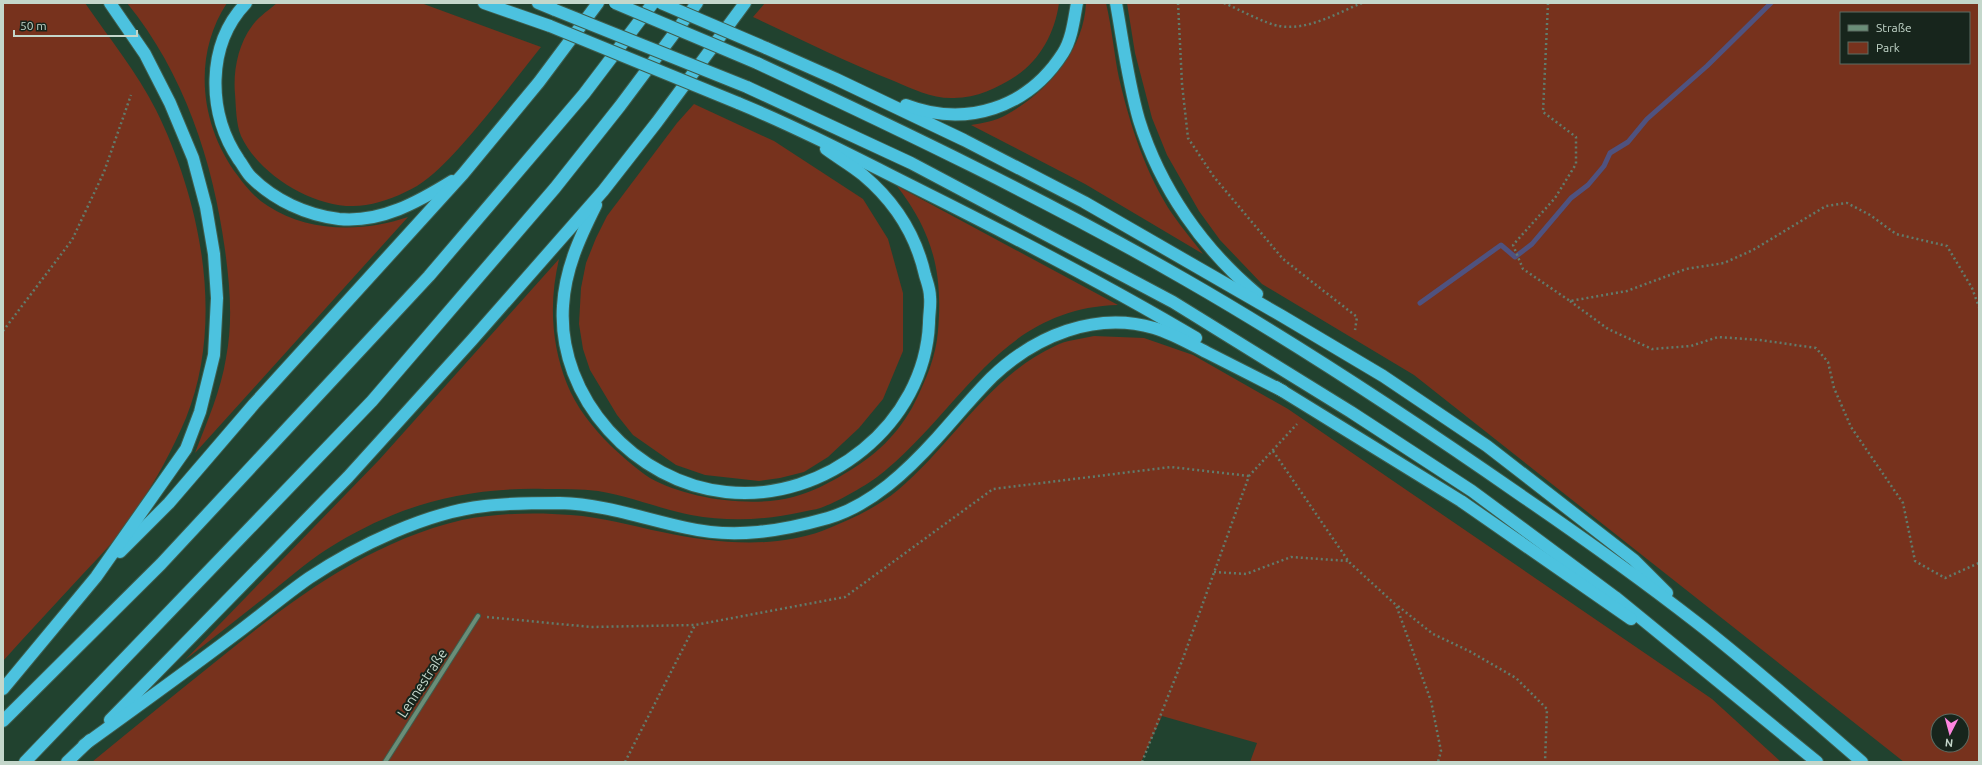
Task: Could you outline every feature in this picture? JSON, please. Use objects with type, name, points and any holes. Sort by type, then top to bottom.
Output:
[{"type":"highway","points":[[3,689],[96,577],[186,449],[200,412],[214,355],[218,298],[214,254],[206,207],[193,158],[170,103],[145,54],[110,3]]},
{"type":"highway","points":[[246,3],[225,34],[217,61],[215,96],[222,126],[232,150],[250,176],[269,193],[292,206],[316,215],[341,219],[366,217],[393,212],[420,200],[463,174]]},
{"type":"highway","points":[[485,3],[550,26],[787,123],[1034,248],[1147,309],[1461,501],[1701,668]]},
{"type":"highway","points":[[538,3],[747,87],[911,163],[1174,302],[1352,412],[1472,491],[1615,597],[1817,762]]},
{"type":"highway","points":[[96,577],[169,503],[254,404],[463,174],[539,82],[598,3]]},
{"type":"highway","points":[[615,3],[757,63],[932,145],[1076,220],[1184,279],[1273,331],[1426,429],[1576,534],[1696,622],[1862,762]]},
{"type":"highway","points":[[3,720],[161,564],[429,276],[584,94],[653,3]]},
{"type":"highway","points":[[661,3],[836,79],[964,140],[1084,202],[1383,376],[1487,446],[1634,560],[1696,622]]},
{"type":"highway","points":[[25,762],[372,401],[555,188],[620,106],[698,3]]},
{"type":"highway","points":[[67,762],[348,477],[472,340],[603,191],[657,122],[745,3]]},
{"type":"highway","points":[[836,79],[919,110],[952,116],[989,110],[1017,99],[1045,77],[1064,52],[1074,23],[1077,3]]},
{"type":"highway","points":[[1116,3],[1130,84],[1139,120],[1155,162],[1173,196],[1194,228],[1217,256],[1238,278],[1282,316]]},
{"type":"highway","points":[[603,191],[580,238],[568,270],[563,306],[564,334],[578,385],[603,425],[627,449],[646,463],[666,475],[691,485],[726,492],[759,493],[804,482],[836,470],[862,452],[888,427],[908,397],[921,368],[928,331],[930,295],[921,257],[907,227],[889,200],[862,174],[787,123]]},
{"type":"highway","points":[[84,745],[308,579],[349,553],[395,531],[440,516],[481,506],[564,503],[601,508],[690,529],[728,534],[762,533],[796,527],[834,516],[866,500],[892,482],[924,453],[993,376],[1025,351],[1060,332],[1083,325],[1132,323],[1157,329],[1184,340],[1283,391]]},
{"type":"street","name":"Lennestraße","points":[[385,762],[478,616]]},
{"type":"path","points":[[1178,3],[1182,84],[1188,138],[1214,177],[1283,259],[1357,317],[1355,330]]},
{"type":"path","points":[[1224,3],[1279,26],[1302,26],[1322,20],[1362,3]]},
{"type":"path","points":[[1548,3],[1543,112],[1576,137],[1576,164],[1555,198],[1513,245],[1523,269],[1608,329],[1652,349],[1691,346],[1718,337],[1760,340],[1816,348],[1828,362],[1834,388],[1851,427],[1903,503],[1915,561],[1945,578],[1979,563]]},
{"type":"path","points":[[3,331],[72,240],[104,172],[131,95]]},
{"type":"path","points":[[1570,301],[1628,291],[1686,268],[1724,263],[1753,250],[1826,206],[1847,203],[1870,215],[1896,234],[1947,246],[1972,288],[1979,307]]},
{"type":"path","points":[[1142,762],[1182,661],[1249,476],[1297,424]]},
{"type":"path","points":[[1273,450],[1349,562],[1396,605],[1432,634],[1469,651],[1516,678],[1547,709],[1544,762]]},
{"type":"path","points":[[478,616],[590,627],[695,625],[845,597],[993,489],[1171,467],[1249,476]]},
{"type":"path","points":[[1214,572],[1246,574],[1291,557],[1349,562]]},
{"type":"path","points":[[1396,605],[1430,701],[1441,751],[1438,762]]},
{"type":"path","points":[[626,762],[695,625]]},
{"type":"green space","points":[[3,3],[85,3],[132,69],[156,110],[172,145],[185,183],[196,222],[206,302],[204,342],[198,381],[186,418],[156,477],[130,520],[116,538],[3,661]]},
{"type":"green space","points":[[127,3],[227,3],[216,24],[209,45],[205,68],[205,91],[209,113],[215,135],[225,156],[244,184],[264,203],[284,215],[301,221],[337,227],[373,225],[408,217],[195,453],[209,418],[224,370],[230,331],[230,304],[225,250],[213,184],[193,119],[180,88],[165,59],[147,30]]},
{"type":"green space","points":[[277,3],[421,3],[541,47],[470,136],[444,164],[423,182],[399,195],[373,204],[348,206],[330,203],[294,189],[277,178],[262,165],[250,151],[239,131],[236,115],[235,76],[240,50],[247,33],[254,23]]},
{"type":"green space","points":[[765,3],[1059,3],[1054,24],[1045,44],[1033,62],[1025,69],[1016,76],[986,92],[962,98],[946,98],[916,90],[876,74],[753,17]]},
{"type":"green space","points":[[1086,3],[1106,3],[1119,78],[1128,114],[1140,149],[1163,200],[1176,220],[1203,254],[1085,184],[971,125],[985,123],[1006,115],[1021,106],[1048,83],[1070,54],[1078,38],[1084,21]]},
{"type":"green space","points":[[1127,3],[1979,3],[1979,762],[1904,762],[1414,375],[1262,284],[1220,240],[1199,211],[1167,155],[1152,118],[1135,53]]},
{"type":"green space","points":[[694,104],[774,141],[863,199],[888,239],[903,293],[903,351],[883,399],[859,428],[828,457],[804,472],[759,481],[705,475],[676,465],[633,435],[617,415],[590,370],[583,349],[579,324],[581,288],[586,263],[596,238],[607,216],[677,123]]},
{"type":"green space","points":[[897,186],[1118,305],[1078,310],[1044,323],[1015,341],[988,364],[914,443],[887,469],[856,490],[821,508],[775,517],[719,519],[691,515],[610,493],[592,490],[565,489],[517,489],[489,491],[437,500],[387,517],[328,548],[185,660],[379,460],[559,259],[554,291],[553,322],[558,353],[567,384],[580,409],[597,432],[619,454],[650,478],[682,491],[701,496],[720,500],[759,502],[793,497],[806,493],[832,481],[866,460],[885,444],[909,414],[927,376],[937,341],[939,290],[933,254],[919,220]]},
{"type":"green space","points":[[1094,336],[1144,338],[1193,355],[1288,409],[1712,699],[1781,762],[1250,762],[1257,743],[1162,716],[1141,762],[92,762],[165,702],[297,599],[359,560],[392,544],[426,530],[462,520],[516,514],[558,514],[583,516],[682,536],[722,541],[763,542],[803,537],[822,531],[852,518],[889,497],[918,472],[991,393],[1010,375],[1032,359],[1059,344]]},
{"type":"waterway","points":[[1420,303],[1501,245],[1515,257],[1532,244],[1571,198],[1588,185],[1604,166],[1610,153],[1628,142],[1647,119],[1707,66],[1771,3]]}]
